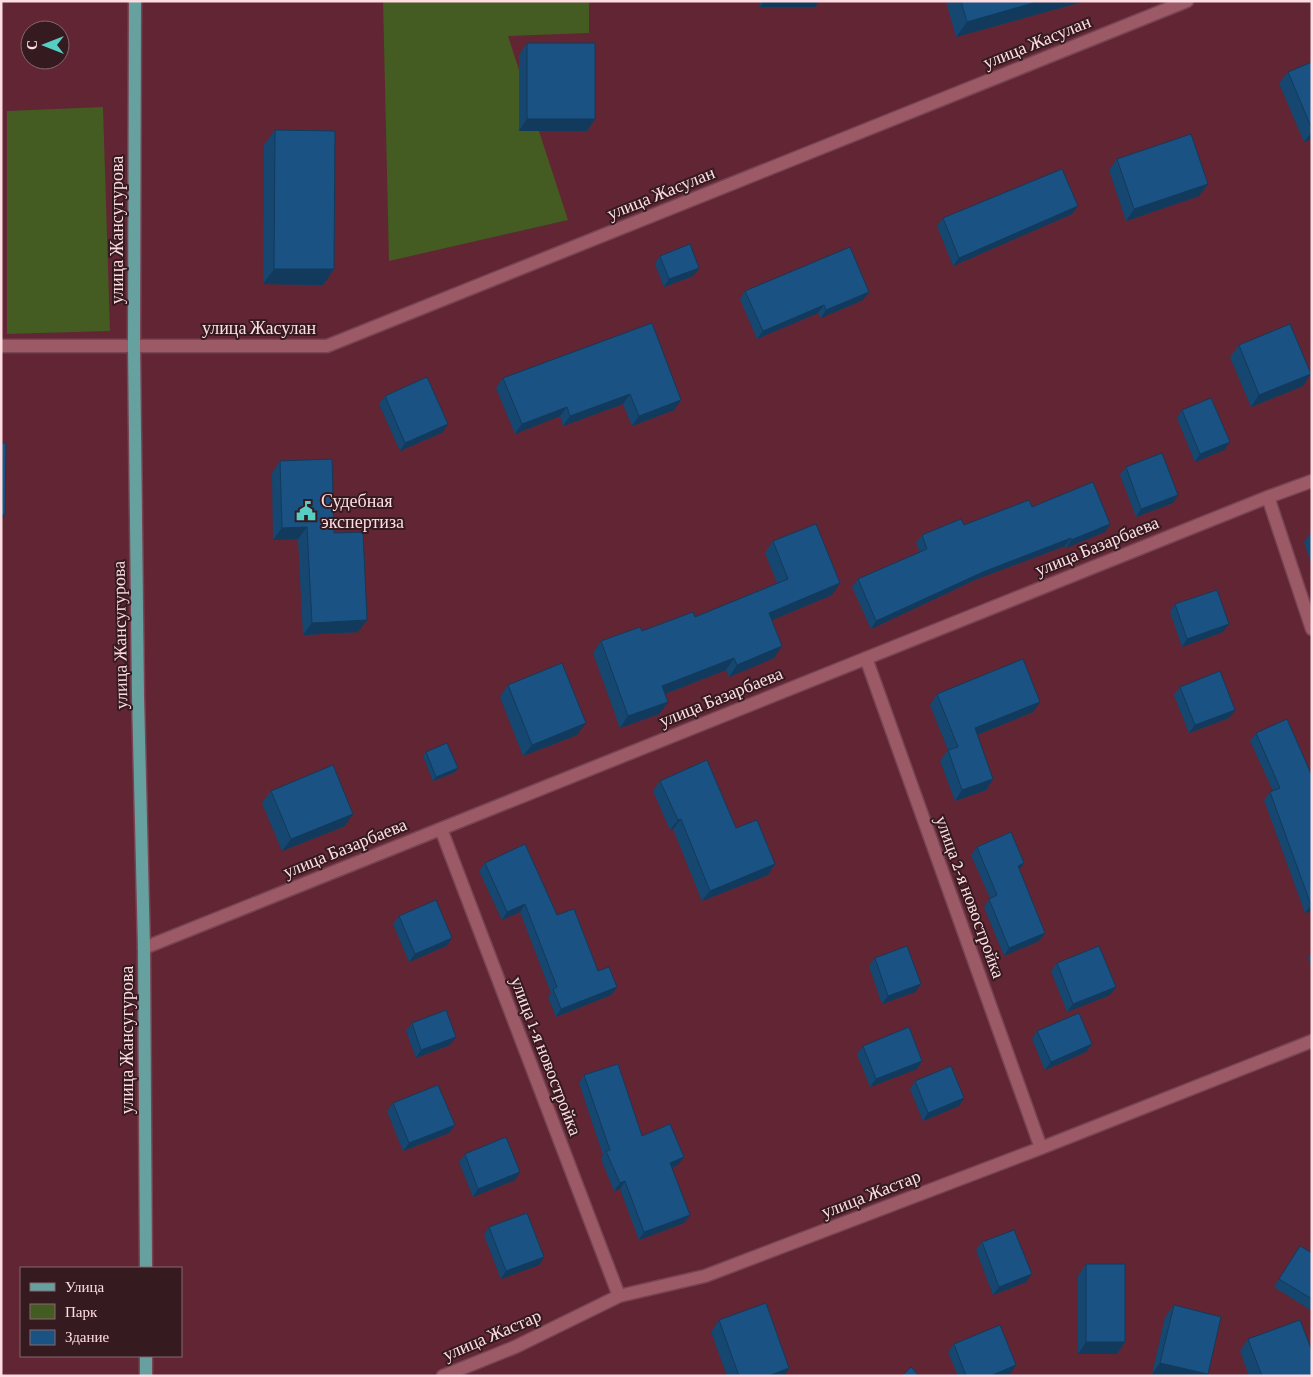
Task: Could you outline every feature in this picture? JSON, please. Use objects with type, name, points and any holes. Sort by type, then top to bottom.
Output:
[{"type":"main road","name":"улица Жансугурова","points":[[134,1],[134,346],[138,696],[144,948],[146,1267]]},
{"type":"main road","points":[[146,1357],[146,1376]]},
{"type":"street","name":"улица Жасулан","points":[[1,346],[327,346],[1187,1]]},
{"type":"street","name":"улица Базарбаева","points":[[144,948],[1312,481]]},
{"type":"street","points":[[1268,497],[1312,629]]},
{"type":"street","name":"улица 2-я новостройка","points":[[866,658],[1042,1148]]},
{"type":"street","name":"улица 1-я новостройка","points":[[440,829],[619,1296]]},
{"type":"street","name":"улица Жастар","points":[[442,1376],[515,1347],[619,1296],[705,1276],[1042,1148],[1312,1041]]},
{"type":"green space","points":[[383,1],[589,1],[589,33],[508,36],[568,220],[389,261]]},
{"type":"green space","points":[[103,107],[110,331],[7,334],[7,111]]},
{"type":"building","points":[[961,1],[1040,1],[967,22]]},
{"type":"building","points":[[527,43],[595,43],[595,119],[527,119]]},
{"type":"building","points":[[1312,62],[1312,129],[1288,72]]},
{"type":"building","points":[[275,130],[335,131],[334,269],[274,269]]},
{"type":"building","points":[[1191,134],[1208,184],[1134,209],[1117,159]]},
{"type":"building","points":[[1062,169],[1078,206],[959,258],[943,218]]},
{"type":"building","points":[[690,244],[699,268],[669,279],[660,256]]},
{"type":"building","points":[[850,247],[869,292],[826,310],[824,305],[763,331],[745,291]]},
{"type":"building","points":[[652,323],[681,400],[639,416],[630,394],[570,416],[567,407],[522,424],[503,378]]},
{"type":"building","points":[[1290,324],[1311,374],[1259,395],[1239,345]]},
{"type":"building","points":[[427,377],[448,424],[405,443],[385,396]]},
{"type":"building","points":[[1211,398],[1230,442],[1200,454],[1182,410]]},
{"type":"building","points":[[1,443],[6,443],[5,515],[1,515]]},
{"type":"building","points":[[1162,453],[1178,495],[1141,509],[1126,467]]},
{"type":"building","points":[[332,459],[334,533],[363,532],[367,620],[312,623],[307,527],[282,528],[280,461]]},
{"type":"building","points":[[1093,482],[1110,524],[983,572],[876,621],[858,579],[927,549],[922,535],[961,519],[964,525],[1029,500],[1032,507]]},
{"type":"building","points":[[816,524],[840,583],[769,613],[782,646],[737,665],[734,658],[662,686],[668,702],[628,716],[601,641],[640,627],[642,631],[693,612],[695,617],[788,579],[773,541]]},
{"type":"building","points":[[1217,590],[1229,624],[1187,639],[1175,604]]},
{"type":"building","points":[[1023,659],[1040,702],[975,728],[993,779],[962,790],[948,750],[958,747],[937,694]]},
{"type":"building","points":[[562,663],[586,723],[532,745],[508,685]]},
{"type":"building","points":[[1220,671],[1235,710],[1195,725],[1180,687]]},
{"type":"building","points":[[1287,719],[1312,776],[1312,905],[1270,792],[1280,788],[1256,733]]},
{"type":"building","points":[[447,743],[458,768],[436,777],[426,752]]},
{"type":"building","points":[[707,760],[736,828],[757,820],[775,864],[710,891],[681,819],[678,820],[660,781]]},
{"type":"building","points":[[333,765],[353,814],[291,839],[271,791]]},
{"type":"building","points":[[1011,832],[1024,863],[1018,866],[1045,933],[1009,948],[989,899],[997,895],[977,847]]},
{"type":"building","points":[[525,844],[557,915],[574,909],[598,971],[609,967],[617,987],[561,1009],[553,989],[557,987],[525,904],[507,912],[485,863]]},
{"type":"building","points":[[436,900],[452,938],[415,954],[399,916]]},
{"type":"building","points":[[907,946],[921,984],[888,996],[875,958]]},
{"type":"building","points":[[1099,946],[1116,987],[1073,1004],[1057,963]]},
{"type":"building","points":[[446,1010],[456,1037],[421,1050],[412,1023]]},
{"type":"building","points":[[1079,1013],[1092,1044],[1051,1062],[1037,1031]]},
{"type":"building","points":[[909,1027],[922,1061],[876,1079],[863,1046]]},
{"type":"building","points":[[618,1064],[642,1136],[670,1124],[684,1157],[670,1163],[690,1215],[644,1232],[625,1181],[620,1183],[606,1151],[610,1150],[584,1075]]},
{"type":"building","points":[[951,1066],[964,1098],[928,1113],[915,1081]]},
{"type":"building","points":[[438,1085],[455,1125],[409,1143],[393,1103]]},
{"type":"building","points":[[506,1137],[520,1172],[478,1189],[465,1154]]},
{"type":"building","points":[[527,1213],[544,1257],[506,1271],[489,1227]]},
{"type":"building","points":[[1014,1230],[1032,1274],[999,1287],[982,1242]]},
{"type":"building","points":[[1300,1246],[1312,1253],[1312,1299],[1279,1279]]},
{"type":"building","points":[[1086,1264],[1125,1264],[1125,1342],[1086,1342]]},
{"type":"building","points":[[766,1303],[789,1368],[768,1376],[739,1376],[719,1320]]},
{"type":"building","points":[[1174,1305],[1221,1317],[1208,1374],[1160,1363]]},
{"type":"building","points":[[1300,1320],[1312,1351],[1312,1376],[1262,1376],[1248,1339]]},
{"type":"building","points":[[1000,1325],[1016,1365],[990,1376],[966,1376],[954,1344]]},
{"type":"building","points":[[911,1367],[919,1376],[902,1376]]},
{"type":"place","name":"Судебная экспертиза","points":[[306,511]]}]
